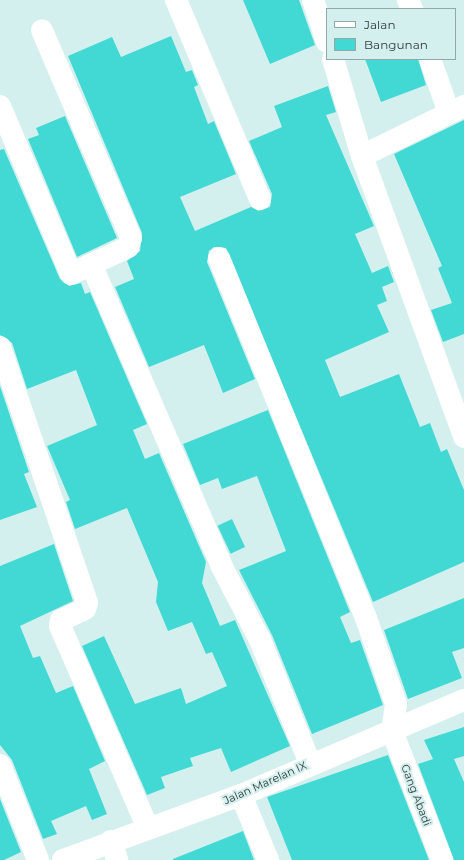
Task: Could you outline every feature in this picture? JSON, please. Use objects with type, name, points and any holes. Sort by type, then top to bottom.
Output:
[{"type":"street","points":[[176,0],[260,199]]},
{"type":"street","points":[[313,0],[326,39]]},
{"type":"street","points":[[0,106],[71,274],[92,266],[128,247],[132,238],[42,30]]},
{"type":"street","points":[[333,60],[362,156],[464,437]]},
{"type":"street","points":[[362,156],[457,110],[431,60]]},
{"type":"street","points":[[219,258],[366,618],[396,704],[392,730]]},
{"type":"street","points":[[92,266],[222,567],[260,640],[310,763]]},
{"type":"street","points":[[0,347],[87,603],[85,609],[61,620],[60,626],[148,828]]},
{"type":"street","name":"Jalan Marelan IX","points":[[63,860],[114,851],[148,828],[241,796],[310,763],[464,700]]},
{"type":"street","name":"Gang Abadi","points":[[392,730],[442,860]]},
{"type":"street","points":[[0,765],[38,860]]},
{"type":"street","points":[[241,796],[268,860]]},
{"type":"building","points":[[243,0],[299,0],[315,45],[270,64]]},
{"type":"building","points":[[171,36],[186,72],[192,70],[198,85],[194,87],[208,124],[214,121],[236,174],[180,197],[195,231],[251,207],[259,211],[270,207],[272,194],[249,141],[282,127],[274,106],[328,86],[336,112],[326,115],[374,226],[355,234],[372,273],[388,266],[394,282],[382,287],[387,301],[377,305],[389,332],[325,360],[340,397],[399,374],[420,427],[430,423],[441,452],[447,449],[464,490],[464,562],[373,602],[226,248],[214,247],[209,251],[207,262],[255,379],[223,393],[204,345],[149,367],[115,287],[134,279],[127,261],[140,251],[142,233],[68,56],[112,37],[121,57]]},
{"type":"building","points":[[365,60],[418,60],[426,85],[381,102]]},
{"type":"building","points":[[65,116],[117,238],[77,257],[28,139],[39,135],[36,128]]},
{"type":"building","points":[[464,120],[464,334],[443,342],[431,310],[452,303],[438,268],[442,266],[394,154]]},
{"type":"building","points":[[4,149],[60,279],[69,286],[81,283],[85,294],[90,292],[147,424],[133,430],[145,459],[159,453],[206,562],[202,583],[220,626],[235,620],[290,746],[231,772],[221,748],[190,758],[193,766],[161,777],[165,788],[147,795],[82,646],[104,636],[135,704],[181,688],[186,704],[227,686],[212,652],[206,654],[192,622],[168,631],[156,602],[158,582],[127,508],[75,529],[66,502],[70,500],[47,446],[97,425],[76,370],[27,389],[12,343],[0,335],[0,150]]},
{"type":"building","points":[[0,386],[29,472],[24,474],[37,507],[0,520]]},
{"type":"building","points":[[268,410],[350,612],[340,617],[351,643],[360,640],[383,705],[312,734],[272,635],[239,570],[286,551],[257,476],[222,489],[218,478],[200,485],[183,444]]},
{"type":"building","points":[[232,519],[245,547],[231,554],[217,526]]},
{"type":"building","points":[[54,544],[73,601],[20,626],[33,658],[40,656],[56,693],[73,686],[105,761],[89,769],[107,814],[92,820],[86,806],[51,821],[57,834],[43,839],[12,760],[0,745],[0,566]]},
{"type":"building","points":[[464,598],[464,648],[452,652],[462,678],[408,699],[384,630]]},
{"type":"building","points":[[464,727],[464,756],[454,759],[464,782],[464,860],[454,860],[418,764],[433,759],[424,740]]},
{"type":"building","points":[[388,755],[429,860],[292,860],[267,797]]},
{"type":"building","points":[[0,799],[21,852],[4,860],[0,860]]},
{"type":"building","points":[[243,831],[254,860],[173,860],[173,859]]}]
